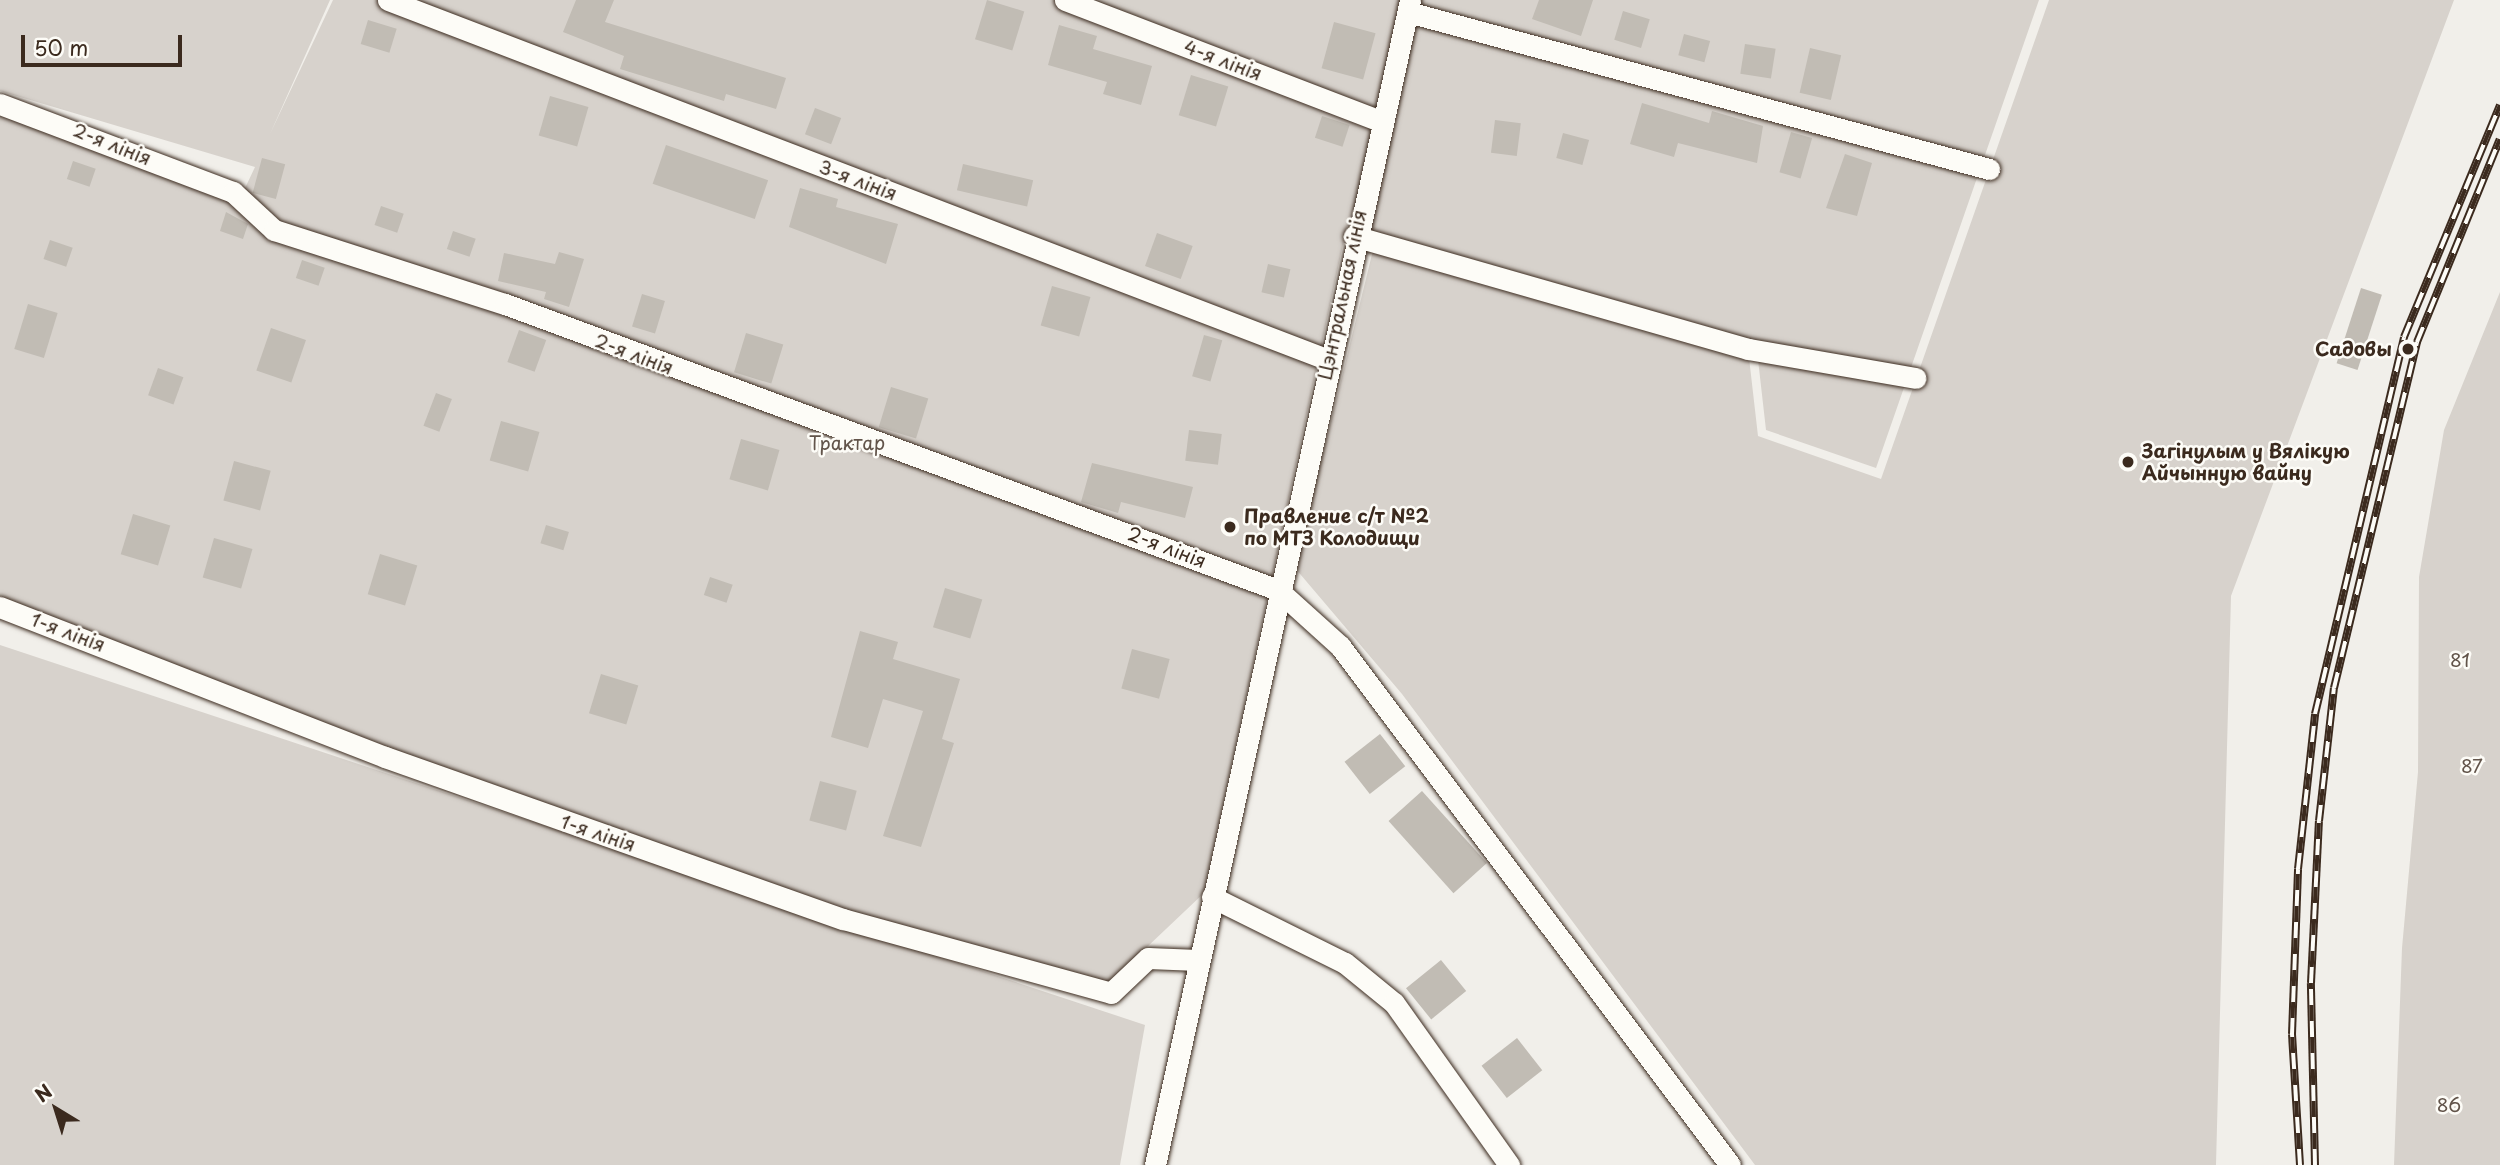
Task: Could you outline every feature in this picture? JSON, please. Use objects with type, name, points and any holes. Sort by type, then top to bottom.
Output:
[{"type":"street","name":"3-я лінія","points":[[388,0],[1329,360]]},
{"type":"street","name":"4-я лінія","points":[[1065,0],[1381,121]]},
{"type":"street","name":"Цэнтральная лінія","points":[[1155,1165],[1354,236],[1409,6]]},
{"type":"street","points":[[1409,6],[1989,169]]},
{"type":"street","name":"2-я лінія","points":[[0,104],[233,192],[274,230],[505,304],[1278,590]]},
{"type":"street","points":[[1354,236],[1748,349],[1916,378]]},
{"type":"street","points":[[1278,590],[1340,646],[1730,1165]]},
{"type":"street","name":"1-я лінія","points":[[0,607],[385,757],[843,919],[1111,993],[1148,958],[1198,960]]},
{"type":"street","points":[[1212,897],[1345,963],[1394,1003],[1509,1165]]},
{"type":"green space","name":"Трактар","points":[[0,0],[330,0],[270,134],[333,0],[2039,0],[1876,468],[1766,430],[1756,342],[1347,226],[1204,893],[1109,983],[846,911],[388,749],[0,597],[0,113],[238,203],[255,167],[0,91]]},
{"type":"green space","points":[[2049,0],[2454,0],[2231,596],[2216,1165],[1755,1165],[1402,694],[1295,568],[1375,242],[1748,349],[1758,436],[1881,479]]},
{"type":"green space","points":[[2500,292],[2500,1165],[2394,1165],[2402,948],[2418,772],[2419,577],[2444,430]]},
{"type":"green space","points":[[0,645],[1145,1025],[1120,1165],[0,1165]]},
{"type":"building","points":[[576,0],[614,0],[605,22],[786,78],[776,109],[726,94],[724,101],[620,69],[624,56],[563,32]]},
{"type":"building","points":[[987,0],[1024,11],[1012,51],[975,39]]},
{"type":"building","points":[[1539,0],[1593,0],[1581,36],[1532,19]]},
{"type":"building","points":[[1623,11],[1650,19],[1641,48],[1614,40]]},
{"type":"building","points":[[368,20],[397,29],[389,53],[361,44]]},
{"type":"building","points":[[1334,22],[1376,33],[1363,79],[1322,68]]},
{"type":"building","points":[[1059,25],[1097,36],[1093,49],[1152,66],[1141,105],[1103,94],[1107,82],[1048,65]]},
{"type":"building","points":[[1684,34],[1710,41],[1704,62],[1678,55]]},
{"type":"building","points":[[1745,44],[1776,49],[1771,78],[1740,74]]},
{"type":"building","points":[[1810,48],[1841,55],[1831,100],[1800,93]]},
{"type":"building","points":[[1191,75],[1228,86],[1216,127],[1179,115]]},
{"type":"building","points":[[550,96],[588,107],[577,146],[539,135]]},
{"type":"building","points":[[1642,103],[1709,123],[1712,111],[1763,126],[1757,163],[1678,143],[1674,157],[1630,144]]},
{"type":"building","points":[[815,108],[841,118],[831,144],[805,134]]},
{"type":"building","points":[[1322,116],[1350,125],[1342,147],[1315,138]]},
{"type":"building","points":[[1495,120],[1521,123],[1517,156],[1491,153]]},
{"type":"building","points":[[1791,132],[1812,138],[1801,178],[1779,172]]},
{"type":"building","points":[[1563,133],[1589,140],[1582,165],[1556,158]]},
{"type":"building","points":[[666,145],[768,180],[755,219],[653,184]]},
{"type":"building","points":[[1845,154],[1872,163],[1857,216],[1826,208]]},
{"type":"building","points":[[262,158],[285,164],[276,199],[253,193]]},
{"type":"building","points":[[73,161],[96,169],[90,187],[67,179]]},
{"type":"building","points":[[963,164],[1033,180],[1027,207],[957,190]]},
{"type":"building","points":[[800,188],[838,199],[836,207],[898,224],[886,264],[789,227]]},
{"type":"building","points":[[381,206],[404,214],[397,233],[374,225]]},
{"type":"building","points":[[226,212],[248,224],[243,239],[220,231]]},
{"type":"building","points":[[453,231],[476,239],[470,257],[447,249]]},
{"type":"building","points":[[1157,233],[1193,246],[1181,279],[1145,266]]},
{"type":"building","points":[[50,240],[73,248],[66,267],[43,259]]},
{"type":"building","points":[[559,252],[584,259],[569,307],[544,299],[546,292],[498,281],[504,253],[555,264]]},
{"type":"building","points":[[302,260],[325,268],[319,286],[296,278]]},
{"type":"building","points":[[1268,264],[1290,269],[1284,297],[1261,292]]},
{"type":"building","points":[[1052,286],[1090,297],[1079,336],[1041,325]]},
{"type":"building","name":"Садовы","points":[[2361,288],[2382,295],[2358,370],[2337,363]]},
{"type":"building","points":[[642,294],[665,301],[655,334],[632,327]]},
{"type":"building","points":[[28,304],[58,313],[44,358],[14,349]]},
{"type":"building","points":[[271,328],[306,340],[291,383],[256,371]]},
{"type":"building","points":[[519,330],[546,340],[535,372],[507,362]]},
{"type":"building","points":[[746,333],[783,344],[771,384],[734,372]]},
{"type":"building","points":[[1204,335],[1222,340],[1210,382],[1192,376]]},
{"type":"building","points":[[158,368],[183,377],[173,404],[148,395]]},
{"type":"building","points":[[891,387],[928,398],[916,439],[879,427]]},
{"type":"building","points":[[436,393],[452,399],[439,432],[423,426]]},
{"type":"building","points":[[501,421],[539,432],[528,471],[490,460]]},
{"type":"building","points":[[1189,430],[1222,434],[1218,465],[1185,461]]},
{"type":"building","points":[[741,439],[779,450],[768,490],[729,479]]},
{"type":"building","points":[[234,461],[271,471],[260,510],[223,501]]},
{"type":"building","points":[[1092,463],[1193,487],[1185,518],[1121,502],[1118,513],[1081,502]]},
{"type":"building","points":[[133,514],[170,525],[158,566],[121,554]]},
{"type":"building","points":[[546,525],[569,532],[563,550],[540,543]]},
{"type":"building","points":[[214,538],[252,549],[241,588],[203,577]]},
{"type":"building","points":[[380,554],[417,565],[405,606],[368,594]]},
{"type":"building","points":[[710,577],[733,585],[727,603],[704,595]]},
{"type":"building","points":[[945,588],[982,599],[970,639],[933,627]]},
{"type":"building","points":[[860,631],[898,642],[893,659],[960,679],[942,739],[954,743],[921,847],[883,836],[923,711],[883,699],[868,748],[831,737]]},
{"type":"building","points":[[1132,649],[1170,659],[1159,699],[1121,689]]},
{"type":"building","points":[[601,674],[638,685],[626,725],[589,713]]},
{"type":"building","points":[[1380,734],[1405,766],[1370,794],[1345,762]]},
{"type":"building","points":[[820,781],[857,791],[846,830],[809,821]]},
{"type":"building","points":[[1422,791],[1487,863],[1453,893],[1389,821]]},
{"type":"building","points":[[1441,960],[1466,991],[1431,1019],[1406,988]]},
{"type":"building","points":[[1517,1038],[1542,1070],[1507,1098],[1482,1066]]},
{"type":"railway","points":[[2300,1165],[2292,1034],[2298,869],[2315,714],[2404,337],[2500,105]]},
{"type":"railway","points":[[2315,1165],[2311,983],[2319,821],[2334,688],[2417,342],[2500,139]]},
{"type":"place","name":"Садовы","points":[[2408,349]]},
{"type":"place","name":"Загінулым у Вялікую Айчынную вайну","points":[[2128,462]]},
{"type":"place","name":"Правление с/т №2 по МТЗ Колодищи","points":[[1230,527]]},
{"type":"park label","name":"81","points":[[2460,660]]},
{"type":"park label","name":"87","points":[[2472,766]]},
{"type":"park label","name":"86","points":[[2449,1105]]}]
